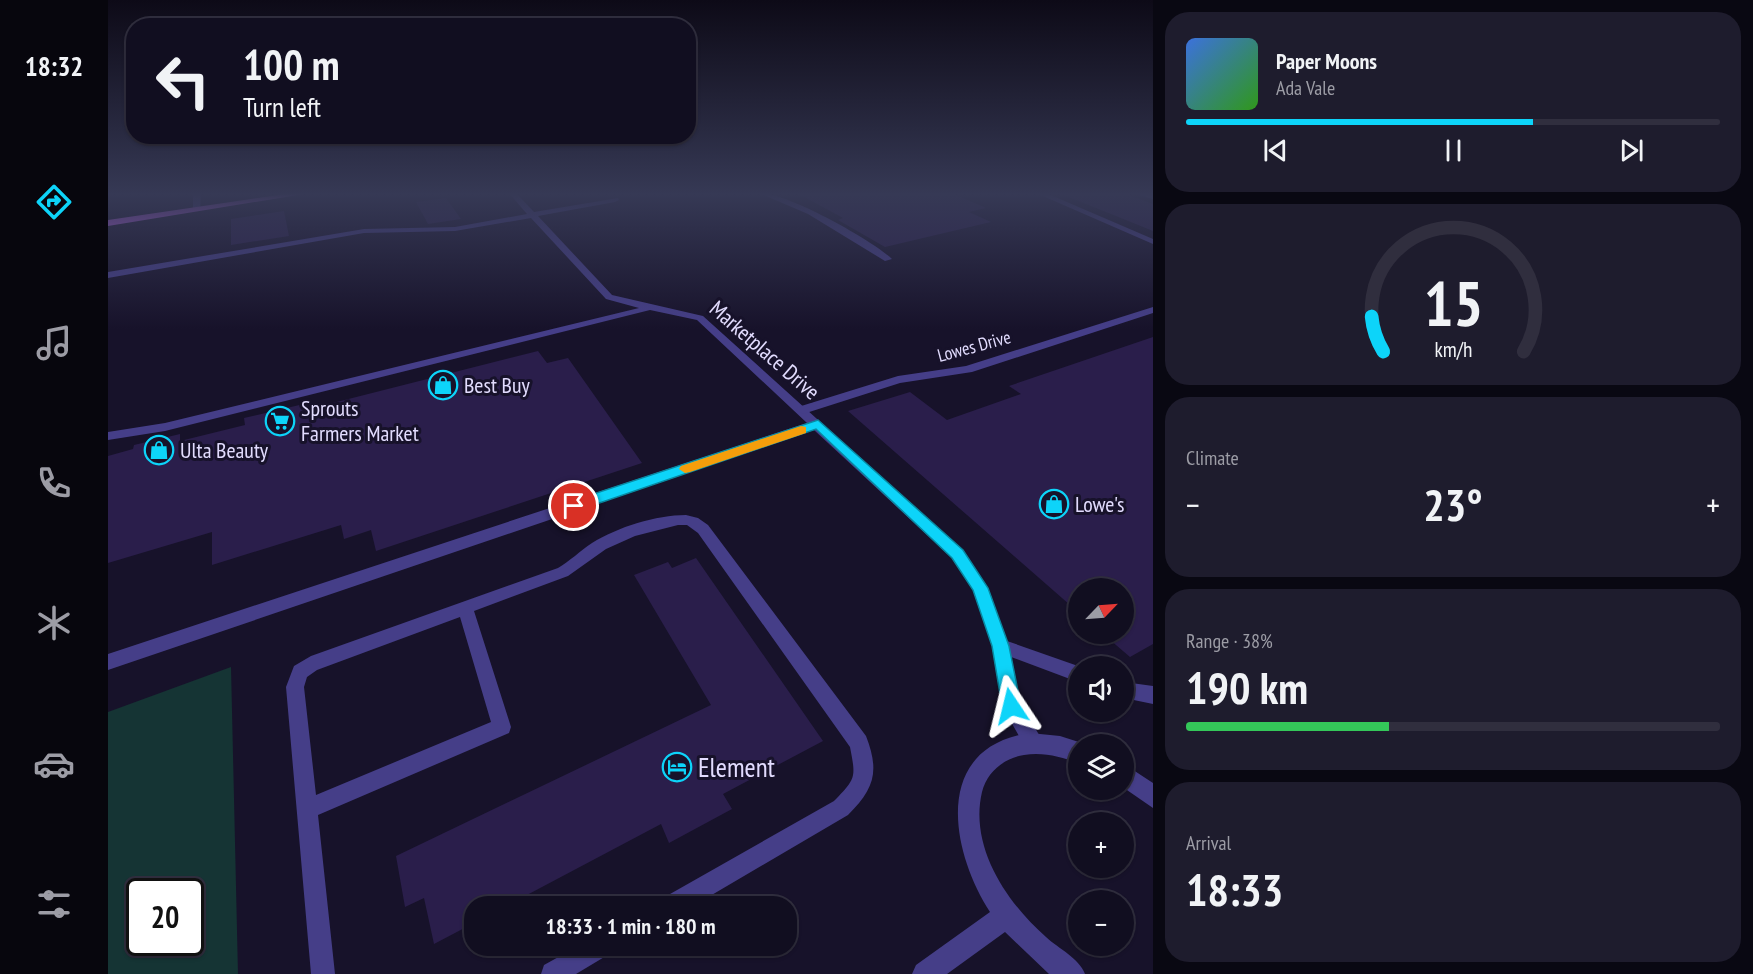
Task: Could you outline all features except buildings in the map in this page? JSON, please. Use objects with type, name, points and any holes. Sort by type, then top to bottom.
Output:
[{"type":"street","name":"Lowes Drive","points":[[803,410],[898,380],[968,369],[1153,310]]},
{"type":"street","points":[[1068,750],[1034,743],[1010,747],[985,763],[970,790],[968,827],[981,871],[1007,915],[1047,957],[1072,974]]},
{"type":"street","points":[[1134,783],[1153,797]]},
{"type":"street","points":[[925,974],[1007,915]]},
{"type":"lane","points":[[108,275],[318,238]]},
{"type":"lane","name":"Marketplace Drive","points":[[554,238],[609,297],[700,318],[803,410],[957,554],[980,588],[1000,646],[1011,706],[1034,743]]},
{"type":"lane","points":[[854,238],[888,259]]},
{"type":"lane","points":[[108,436],[217,415],[654,307]]},
{"type":"lane","points":[[108,662],[818,424]]},
{"type":"lane","points":[[323,974],[295,687],[300,672],[311,664],[575,567],[603,543],[664,523],[693,521],[703,529],[853,734],[859,743],[865,772],[858,790],[841,808],[688,896]]},
{"type":"lane","points":[[307,809],[502,727],[465,608]]},
{"type":"lane","points":[[1000,646],[1068,670]]},
{"type":"lane","points":[[1134,692],[1153,695]]},
{"type":"lane","points":[[553,974],[584,956]]},
{"type":"green space","points":[[231,667],[238,974],[108,974],[108,712]]},
{"type":"slow traffic","points":[[685,469],[801,430]]},
{"type":"place","name":"Best Buy","points":[[443,385]]},
{"type":"place","name":"Sprouts Farmers Market","points":[[280,421]]},
{"type":"place","name":"Ulta Beauty","points":[[159,450]]},
{"type":"place","name":"Lowe's","points":[[1054,504]]},
{"type":"place","name":"Element","points":[[677,767]]},
{"type":"route","points":[[574,506],[818,424],[957,554],[980,588],[1000,646],[1011,706]]}]
